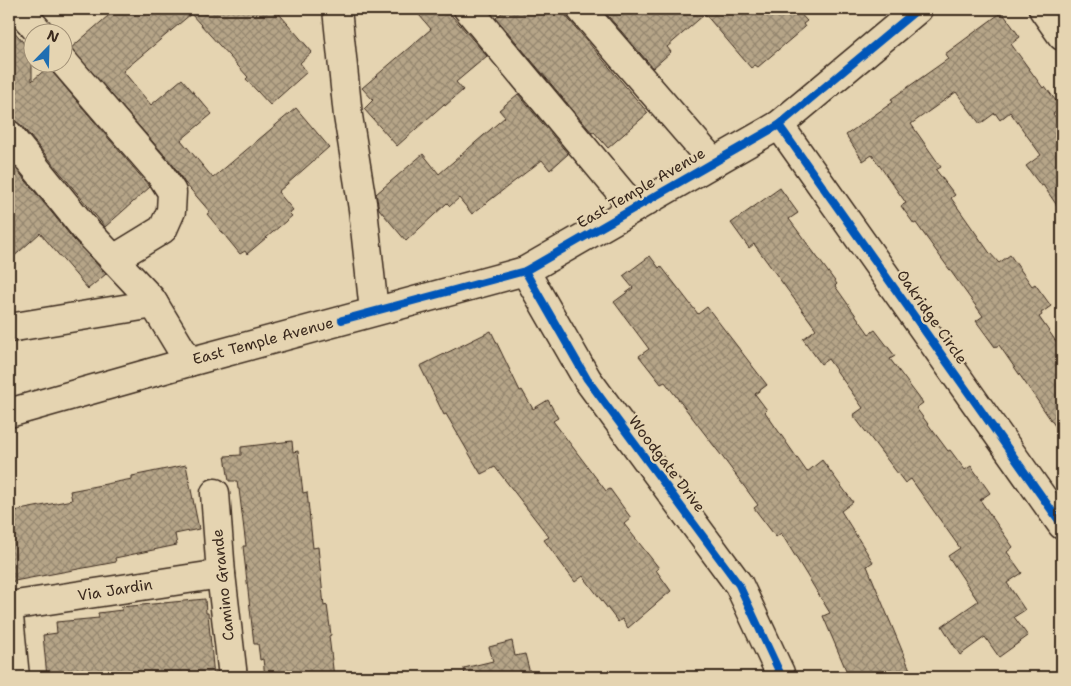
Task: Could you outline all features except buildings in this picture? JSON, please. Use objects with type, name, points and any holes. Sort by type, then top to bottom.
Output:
[{"type":"main road","points":[[19,9],[30,22]]},
{"type":"main road","points":[[337,9],[348,116],[363,208],[374,311]]},
{"type":"main road","points":[[468,9],[634,208]]},
{"type":"main road","points":[[582,9],[714,163]]},
{"type":"main road","name":"East Temple Avenue","points":[[9,414],[189,362],[525,271],[779,125],[918,9]]},
{"type":"main road","points":[[1043,9],[1062,36]]},
{"type":"main road","points":[[72,72],[161,175],[172,192],[171,211],[163,229],[114,259]]},
{"type":"main road","name":"Oakridge Circle","points":[[779,125],[1062,525]]},
{"type":"main road","points":[[9,135],[86,230],[151,299],[189,362]]},
{"type":"main road","name":"Woodgate Drive","points":[[525,271],[587,379],[739,585],[780,673],[780,677]]},
{"type":"main road","points":[[9,328],[154,304]]},
{"type":"main road","name":"Camino Grande","points":[[215,493],[221,574],[233,677]]},
{"type":"main road","name":"Via Jardin","points":[[9,606],[221,574]]},
{"type":"main road","points":[[9,617],[15,677]]},
{"type":"cycle path","points":[[342,320],[525,271],[779,125],[918,9]]},
{"type":"cycle path","points":[[779,125],[1062,525]]},
{"type":"cycle path","points":[[525,271],[587,379],[739,585],[780,673],[780,677]]}]
